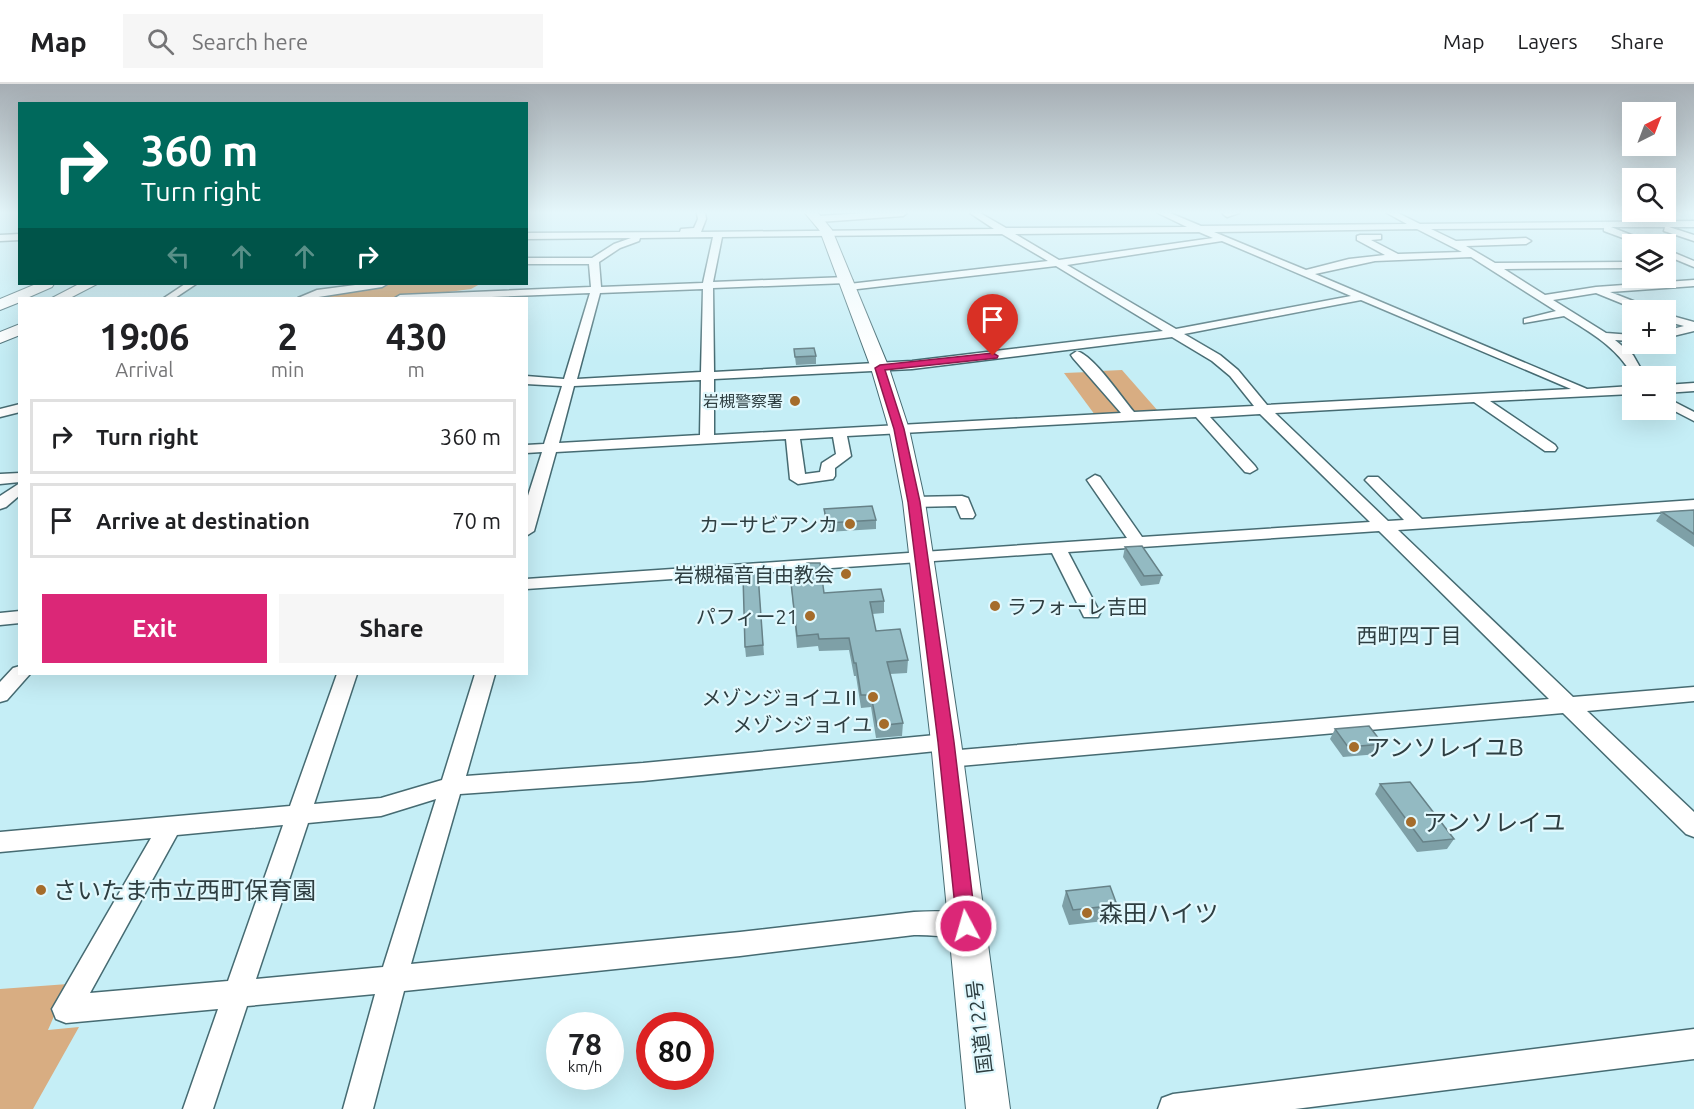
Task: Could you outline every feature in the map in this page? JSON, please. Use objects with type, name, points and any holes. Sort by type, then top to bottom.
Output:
[{"type":"highway","name":"国道122号","points":[[837,261],[880,368],[899,429],[914,502],[947,750],[988,1109]]},
{"type":"highway","points":[[0,305],[45,285]]},
{"type":"highway","points":[[38,297],[65,285]]},
{"type":"highway","points":[[62,297],[96,286]]},
{"type":"highway","points":[[82,297],[96,286]]},
{"type":"highway","points":[[0,315],[18,307]]},
{"type":"highway","points":[[0,326],[18,318]]},
{"type":"highway","points":[[0,338],[18,330]]},
{"type":"street","points":[[528,524],[567,383],[596,290],[594,261]]},
{"type":"street","points":[[707,440],[708,274],[713,261]]},
{"type":"street","points":[[1054,261],[1216,358],[1234,373],[1264,410],[1694,827]]},
{"type":"street","points":[[433,297],[709,285],[848,283],[1072,261]]},
{"type":"street","points":[[1276,261],[1585,391]]},
{"type":"street","points":[[1306,273],[1360,261]]},
{"type":"street","points":[[1483,261],[1603,336],[1629,358],[1634,366]]},
{"type":"street","points":[[1491,266],[1622,266]]},
{"type":"street","points":[[1676,284],[1694,283]]},
{"type":"street","points":[[171,297],[189,285]]},
{"type":"street","points":[[306,297],[358,285]]},
{"type":"street","points":[[317,293],[375,285]]},
{"type":"street","points":[[1545,298],[1624,288]]},
{"type":"street","points":[[1596,290],[1622,300]]},
{"type":"street","points":[[1574,294],[1615,308]]},
{"type":"street","points":[[528,380],[567,383],[880,368],[1173,333],[1363,297]]},
{"type":"street","points":[[1528,321],[1566,312]]},
{"type":"street","points":[[1676,321],[1694,327]]},
{"type":"street","points":[[1676,332],[1694,327]]},
{"type":"street","points":[[1603,336],[1622,337]]},
{"type":"street","points":[[1676,336],[1694,340]]},
{"type":"street","points":[[1077,355],[1130,416]]},
{"type":"street","points":[[1676,389],[1693,388]]},
{"type":"street","points":[[528,449],[1622,390]]},
{"type":"street","points":[[1475,397],[1550,448]]},
{"type":"street","points":[[0,414],[18,405]]},
{"type":"street","points":[[1676,407],[1694,417]]},
{"type":"street","points":[[1199,412],[1250,469]]},
{"type":"street","points":[[792,435],[798,479],[828,476],[827,466],[844,456],[839,432]]},
{"type":"street","points":[[0,478],[18,477]]},
{"type":"street","points":[[1095,480],[1138,543]]},
{"type":"street","points":[[1373,480],[1418,524]]},
{"type":"street","points":[[0,504],[18,489]]},
{"type":"street","points":[[914,502],[962,501],[967,515]]},
{"type":"street","points":[[528,584],[1694,505]]},
{"type":"street","points":[[1058,549],[1091,613]]},
{"type":"street","points":[[0,619],[18,617]]},
{"type":"street","points":[[0,695],[18,675]]},
{"type":"street","points":[[198,1109],[347,675]]},
{"type":"street","points":[[358,1109],[394,977],[485,675]]},
{"type":"street","points":[[0,842],[381,807],[452,786],[1694,694]]},
{"type":"street","points":[[170,826],[66,1009],[236,996],[394,977],[710,947],[915,924],[956,923],[966,926]]},
{"type":"street","points":[[1173,1109],[1694,1044]]},
{"type":"shaded area","points":[[195,285],[340,285],[322,288],[296,297],[176,297]]},
{"type":"shaded area","points":[[362,285],[478,285],[471,289],[411,297],[313,297],[332,290]]},
{"type":"shaded area","points":[[1122,370],[1158,411],[1134,413],[1100,371]]},
{"type":"shaded area","points":[[1089,372],[1122,414],[1095,415],[1064,373]]},
{"type":"shaded area","points":[[68,984],[48,1030],[79,1027],[33,1109],[0,1109],[0,989]]},
{"type":"building","points":[[814,348],[816,356],[795,357],[794,349]]},
{"type":"building","points":[[872,506],[876,520],[827,523],[824,509]]},
{"type":"building","points":[[1694,510],[1694,534],[1662,512]]},
{"type":"building","points":[[1142,546],[1162,575],[1144,576],[1125,547]]},
{"type":"building","points":[[807,563],[820,563],[824,593],[881,589],[884,601],[870,602],[876,631],[900,629],[908,660],[887,662],[903,723],[877,726],[871,695],[861,695],[849,638],[819,639],[818,634],[797,636],[790,574],[793,569],[807,567]]},
{"type":"building","points":[[758,574],[763,645],[745,647],[743,575]]},
{"type":"building","points":[[1369,726],[1383,744],[1348,747],[1335,729]]},
{"type":"building","points":[[1410,782],[1454,839],[1423,842],[1380,784]]},
{"type":"building","points":[[1110,886],[1117,905],[1073,910],[1066,891]]},
{"type":"place","name":"岩槻警察署","points":[[795,401]]},
{"type":"place","name":"カーサビアンカ","points":[[850,524]]},
{"type":"place","name":"岩槻福音自由教会","points":[[846,574]]},
{"type":"place","name":"ラフォーレ吉田","points":[[995,606]]},
{"type":"place","name":"パフィー21","points":[[810,616]]},
{"type":"place","name":"メゾンジョイユⅡ","points":[[873,697]]},
{"type":"place","name":"メゾンジョイユ","points":[[884,724]]},
{"type":"place","name":"アンソレイユB","points":[[1354,747]]},
{"type":"place","name":"アンソレイユ","points":[[1411,822]]},
{"type":"place","name":"さいたま市立西町保育園","points":[[41,890]]},
{"type":"place","name":"森田ハイツ","points":[[1087,913]]},
{"type":"district","name":"西町四丁目","points":[[1409,635]]},
{"type":"route","points":[[966,926],[946,742],[914,502],[899,429],[880,368],[993,356]]}]
